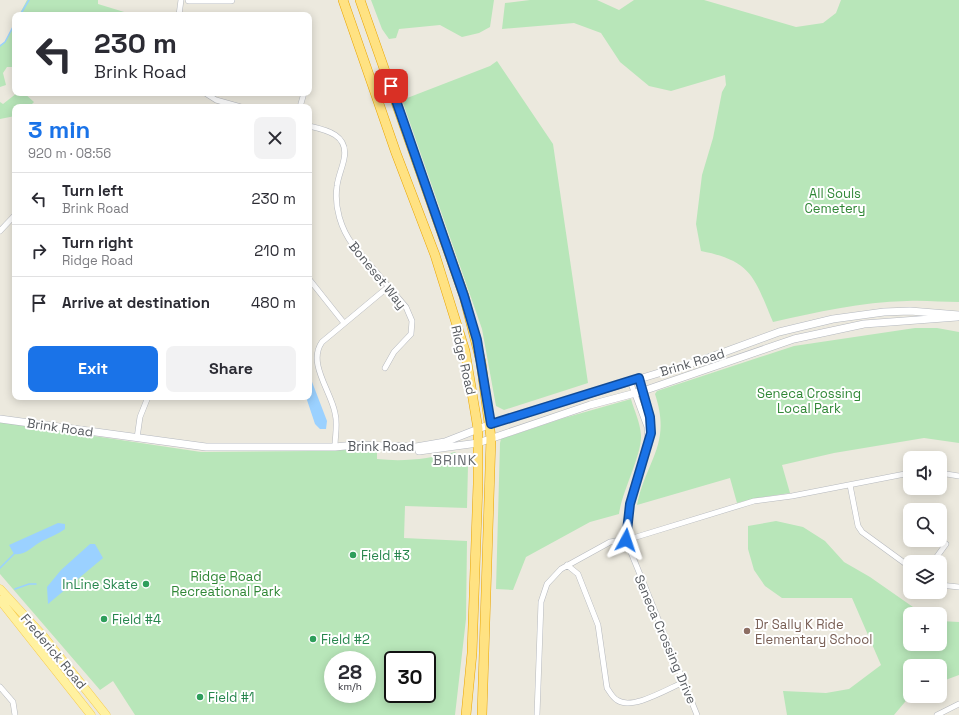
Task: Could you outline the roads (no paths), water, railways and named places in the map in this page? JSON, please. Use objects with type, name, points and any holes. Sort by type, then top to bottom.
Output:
[{"type":"highway","name":"Ridge Road","points":[[343,0],[394,146],[435,255],[465,351],[478,429],[478,484],[472,653],[466,715]]},
{"type":"highway","name":"Ridge Road","points":[[360,0],[464,296],[477,340],[491,424],[482,715]]},
{"type":"main road","points":[[189,0],[231,0]]},
{"type":"main road","name":"Brink Road","points":[[335,447],[355,445],[416,447],[456,439],[491,424],[708,358],[779,332],[833,319],[904,312],[959,316]]},
{"type":"main road","name":"Brink Road","points":[[0,419],[206,447],[335,447],[420,450],[478,443],[576,409],[635,393],[794,339],[864,324],[959,316]]},
{"type":"main road","name":"Frederick Road","points":[[0,589],[44,637],[104,714]]},
{"type":"main road","name":"Frederick Road","points":[[0,600],[91,715]]},
{"type":"street","points":[[179,12],[181,0]]},
{"type":"street","points":[[210,96],[216,100],[230,104]]},
{"type":"street","name":"Boneset Way","points":[[312,127],[335,134],[343,145],[344,159],[336,192],[342,225],[347,237],[406,307],[412,321],[411,334],[394,352],[385,368]]},
{"type":"street","points":[[0,231],[12,218]]},
{"type":"street","points":[[312,283],[344,323]]},
{"type":"street","points":[[335,447],[336,413],[331,396],[318,365],[316,355],[322,342],[388,287]]},
{"type":"street","name":"Seneca Crossing Drive","points":[[639,378],[650,417],[651,433],[630,504],[626,540],[697,715]]},
{"type":"street","name":"Seneca Crossing Drive","points":[[630,381],[646,427],[648,447]]},
{"type":"street","points":[[137,438],[140,417],[147,400]]},
{"type":"street","points":[[947,474],[959,476]]},
{"type":"street","points":[[537,715],[542,595],[551,578],[567,565],[606,544],[626,540],[754,501],[903,475]]},
{"type":"street","points":[[850,485],[858,526],[862,532],[903,562]]},
{"type":"street","points":[[567,565],[578,574],[598,625],[607,688],[611,695],[620,702],[632,703],[641,701],[684,682]]},
{"type":"street","points":[[947,586],[959,587]]},
{"type":"street","points":[[0,687],[13,702],[15,715]]},
{"type":"street","points":[[937,715],[959,704]]},
{"type":"water","points":[[312,382],[327,421],[326,429],[320,429],[315,424],[307,400],[312,400]]},
{"type":"water","points":[[58,523],[65,524],[65,529],[38,543],[22,554],[14,554],[9,545]]},
{"type":"water","points":[[90,544],[95,544],[103,558],[48,604],[47,587],[61,570]]},
{"type":"waterway","points":[[22,12],[29,0]]},
{"type":"waterway","points":[[0,46],[5,42],[12,29]]},
{"type":"waterway","points":[[0,568],[14,554]]},
{"type":"waterway","points":[[15,589],[29,584],[36,584]]},
{"type":"place","name":"Field #3","points":[[353,555]]},
{"type":"place","name":"InLine Skate","points":[[146,584]]},
{"type":"place","name":"Field #4","points":[[104,619]]},
{"type":"place","name":"Dr Sally K Ride Elementary School","points":[[747,631]]},
{"type":"place","name":"Field #2","points":[[313,639]]},
{"type":"place","name":"Field #1","points":[[200,697]]},
{"type":"district","name":"BRINK","points":[[455,460]]},
{"type":"park label","name":"All Souls Cemetery","points":[[835,200]]},
{"type":"park label","name":"Seneca Crossing Local Park","points":[[809,400]]},
{"type":"park label","name":"Ridge Road Recreational Park","points":[[226,584]]}]
